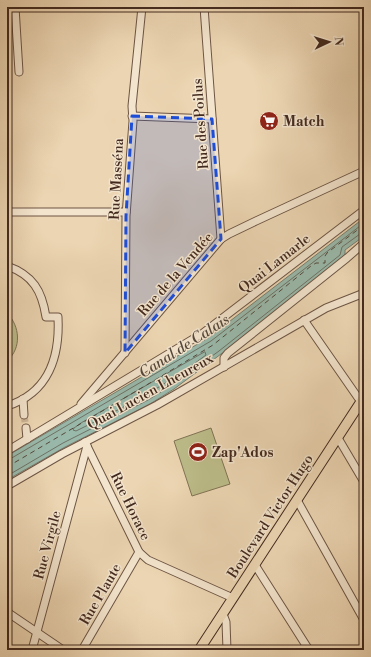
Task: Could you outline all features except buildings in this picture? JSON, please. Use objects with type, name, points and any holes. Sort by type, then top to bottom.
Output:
[{"type":"main road","name":"Boulevard Victor Hugo","points":[[199,650],[362,400]]},
{"type":"street","points":[[15,7],[19,72]]},
{"type":"street","name":"Rue Masséna","points":[[125,353],[126,212],[132,116],[142,7]]},
{"type":"street","name":"Rue des Poilus","points":[[204,7],[221,239]]},
{"type":"street","points":[[132,116],[212,119]]},
{"type":"street","name":"Rue de la Vendée","points":[[76,410],[221,239],[256,220],[364,171]]},
{"type":"street","name":"Quai Lamarle","points":[[7,451],[210,329],[364,210]]},
{"type":"street","points":[[7,212],[126,212]]},
{"type":"street","name":"Quai Lucien Lheureux","points":[[7,486],[140,415],[224,367],[224,358],[228,353],[347,258],[364,242]]},
{"type":"street","points":[[7,266],[26,276],[35,284],[41,294],[46,317],[58,317],[58,347],[51,368],[39,386],[23,399],[7,406]]},
{"type":"street","points":[[224,367],[333,304],[364,293]]},
{"type":"street","points":[[304,320],[362,400]]},
{"type":"street","points":[[23,399],[24,415]]},
{"type":"street","points":[[26,428],[26,439]]},
{"type":"street","points":[[338,438],[364,482]]},
{"type":"street","name":"Rue Horace","points":[[86,444],[140,552],[148,560],[233,598]]},
{"type":"street","name":"Rue Virgile","points":[[32,650],[86,444]]},
{"type":"street","points":[[297,500],[364,620]]},
{"type":"street","name":"Rue Plaute","points":[[82,650],[140,552]]},
{"type":"street","points":[[255,565],[309,650]]},
{"type":"street","points":[[7,612],[63,650]]},
{"type":"street","points":[[223,614],[226,622],[227,650]]},
{"type":"highlighted area","points":[[132,116],[212,119],[221,239],[125,353],[126,216]]},
{"type":"green space","points":[[7,313],[15,324],[18,337],[15,350],[7,361]]},
{"type":"green space","name":"Zap'Ados","points":[[211,428],[230,484],[192,496],[174,441]]},
{"type":"water","points":[[364,218],[364,236],[345,250],[345,256],[221,354],[174,389],[150,404],[65,447],[7,480],[7,456],[208,338]]},
{"type":"ferry route","points":[[7,467],[213,345],[311,266],[316,263],[325,263],[325,256],[327,253],[364,225]]},
{"type":"tunnel","points":[[24,415],[26,428]]},
{"type":"place","name":"Match","points":[[269,121]]},
{"type":"place","name":"Zap'Ados","points":[[198,452]]},
{"type":"water label","name":"Canal de Calais","points":[[184,346]]}]
